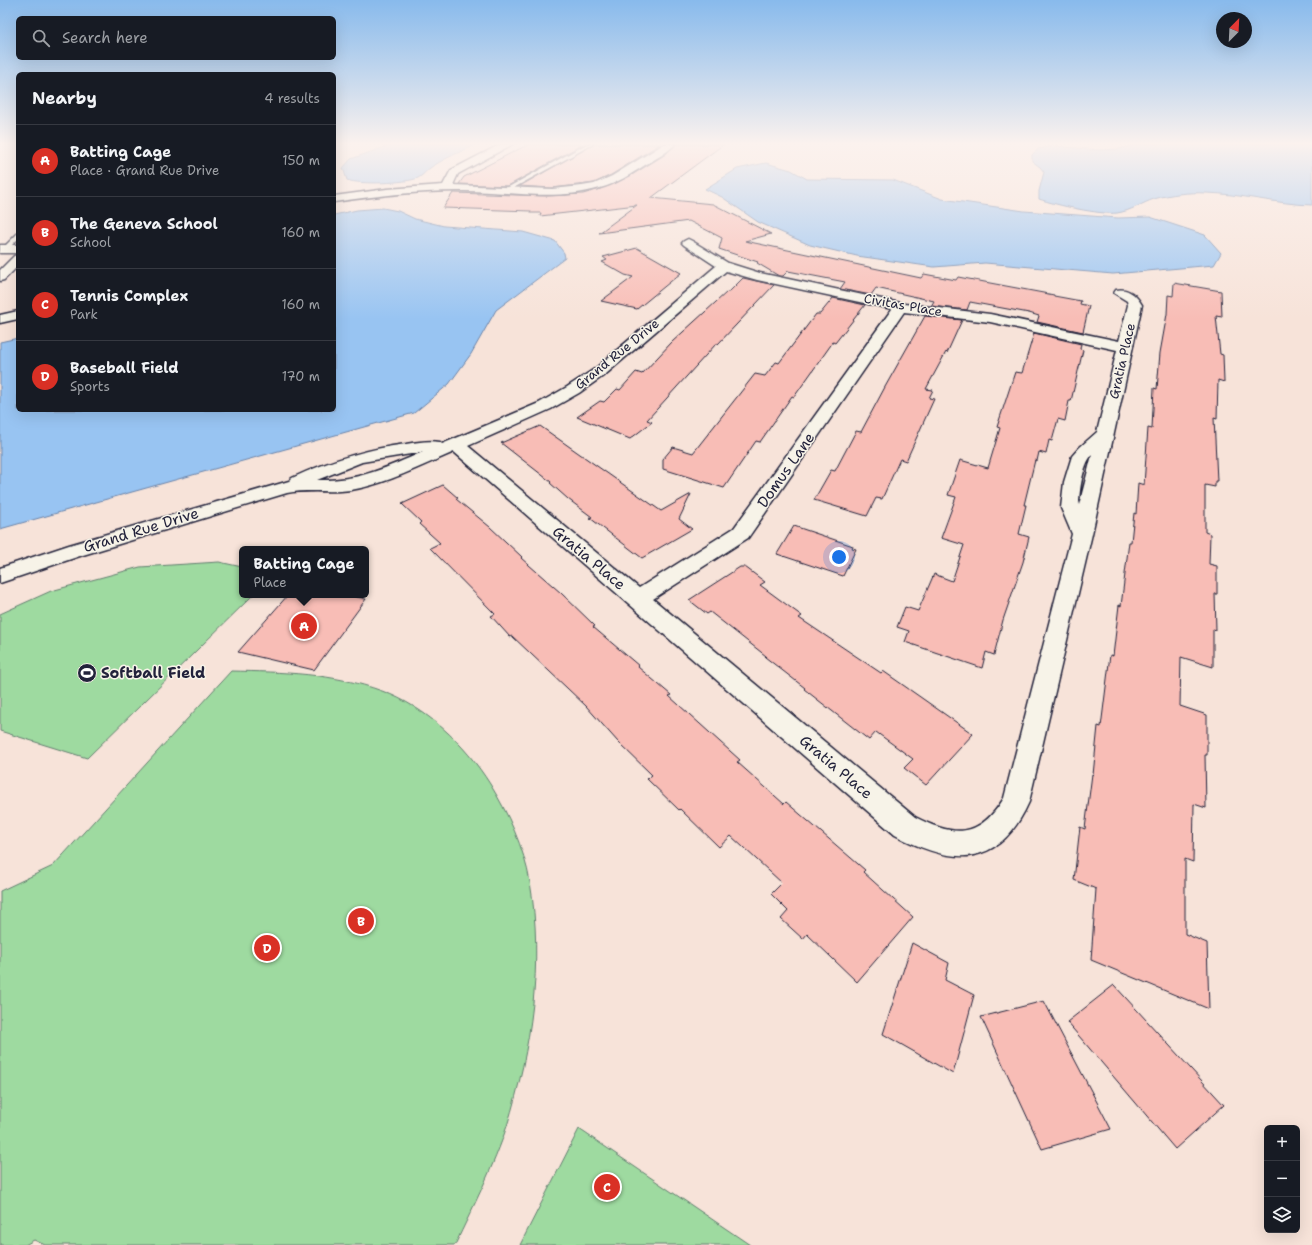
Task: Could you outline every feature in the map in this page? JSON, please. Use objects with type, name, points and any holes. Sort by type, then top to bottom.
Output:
[{"type":"street","name":"Civitas Place","points":[[688,243],[724,266],[757,276],[900,307],[990,318],[1125,347]]},
{"type":"street","points":[[3,248],[16,249]]},
{"type":"street","points":[[0,277],[16,261]]},
{"type":"street","name":"Grand Rue Drive","points":[[0,576],[76,550],[297,484],[331,486],[356,483],[397,470],[545,406],[588,380],[724,266]]},
{"type":"street","name":"Gratia Place","points":[[455,444],[906,826],[927,837],[949,843],[967,844],[983,840],[997,830],[1010,813],[1016,802],[1082,534],[1135,305],[1132,299],[1121,293]]},
{"type":"street","name":"Domus Lane","points":[[637,598],[741,533],[900,307]]},
{"type":"street","points":[[0,319],[16,316]]},
{"type":"lane","points":[[3,248],[16,237]]},
{"type":"green space","name":"Softball Field","points":[[219,562],[239,566],[239,598],[250,598],[87,758],[0,731],[0,614],[51,591],[140,567]]},
{"type":"green space","points":[[231,671],[288,673],[345,680],[382,691],[398,698],[429,717],[456,741],[480,769],[503,807],[524,856],[530,882],[536,943],[533,1006],[529,1036],[515,1097],[507,1126],[496,1156],[455,1245],[45,1245],[34,1240],[25,1245],[0,1245],[0,891],[53,866]]},
{"type":"green space","points":[[579,1129],[750,1245],[520,1245]]},
{"type":"water","points":[[729,202],[963,202],[1024,211],[1118,218],[1150,217],[1205,235],[1221,253],[1214,265],[1113,274],[985,263],[934,267],[857,256],[810,245],[758,222]]},
{"type":"water","points":[[1050,202],[1147,202],[1127,211],[1117,213],[1078,209]]},
{"type":"water","points":[[1279,202],[1312,202],[1312,205],[1299,204]]},
{"type":"water","points":[[383,208],[398,211],[415,219],[444,226],[523,232],[555,241],[564,253],[565,258],[496,310],[471,354],[449,384],[414,413],[0,529],[0,342],[16,338],[16,412],[336,412],[336,215],[357,210]]},
{"type":"building","points":[[447,202],[693,202],[713,204],[771,234],[745,241],[921,278],[924,274],[956,280],[958,277],[1054,295],[1081,301],[1080,304],[1089,306],[1083,332],[1037,322],[1039,316],[1029,313],[970,302],[967,310],[931,306],[934,301],[876,288],[871,295],[840,289],[845,282],[788,271],[783,276],[779,276],[757,263],[758,262],[719,249],[722,238],[689,221],[599,233],[637,205],[540,216],[541,213],[530,213],[531,211],[443,208]]},
{"type":"building","points":[[637,248],[681,273],[637,309],[601,301],[633,277],[625,275],[602,262],[607,260],[603,257]]},
{"type":"building","points":[[743,278],[774,285],[718,344],[716,344],[647,420],[652,422],[630,439],[577,417],[600,401],[604,402],[617,389],[620,390],[636,372],[642,374],[672,342]]},
{"type":"building","points":[[1174,283],[1221,291],[1222,317],[1216,316],[1220,354],[1223,355],[1224,382],[1218,380],[1217,419],[1214,418],[1217,481],[1215,481],[1215,487],[1205,485],[1205,532],[1210,534],[1209,564],[1217,566],[1217,594],[1215,594],[1216,630],[1213,629],[1213,667],[1181,657],[1180,706],[1207,715],[1207,755],[1205,755],[1206,808],[1194,804],[1193,862],[1185,859],[1185,934],[1207,943],[1209,1009],[1091,960],[1096,889],[1074,880],[1080,827],[1085,829],[1098,726],[1101,727],[1110,655],[1113,656],[1129,542],[1131,542],[1134,513],[1136,514],[1138,483],[1144,485],[1148,428],[1152,429],[1154,388],[1157,389],[1160,353],[1167,314],[1168,295],[1173,296]]},
{"type":"building","points":[[833,298],[865,305],[835,343],[833,342],[794,397],[792,396],[760,442],[756,441],[724,488],[663,469],[663,459],[673,447],[693,453],[755,374],[765,376],[776,362],[779,363],[816,314],[820,314]]},
{"type":"building","points":[[925,316],[962,320],[947,353],[946,352],[926,389],[933,390],[929,398],[934,399],[906,461],[900,459],[882,499],[876,498],[867,516],[814,500],[831,470],[835,471],[856,431],[861,432]]},
{"type":"building","points":[[1034,333],[1081,344],[1080,349],[1083,350],[1065,421],[1058,419],[1052,441],[1049,440],[1046,454],[1039,452],[1037,461],[1035,460],[1024,505],[1026,505],[1019,534],[1029,537],[1023,562],[1003,620],[994,655],[986,652],[982,668],[905,642],[909,631],[897,627],[905,607],[918,611],[934,574],[952,581],[964,545],[941,538],[956,497],[948,495],[960,460],[988,468],[1000,428],[997,427],[1015,372],[1022,373]]},
{"type":"building","points":[[540,426],[661,511],[691,494],[679,519],[692,529],[642,558],[590,518],[592,517],[568,499],[550,483],[551,482],[501,443]]},
{"type":"building","points":[[443,485],[458,498],[456,499],[490,527],[522,557],[521,558],[561,593],[595,626],[593,627],[639,666],[638,667],[671,695],[669,696],[740,760],[737,762],[784,804],[786,802],[865,870],[863,872],[913,917],[857,982],[807,934],[803,939],[781,919],[788,911],[771,894],[782,883],[731,836],[719,847],[680,809],[679,810],[647,779],[652,775],[618,742],[586,706],[512,636],[510,637],[491,616],[495,614],[430,548],[440,543],[419,524],[421,522],[402,504]]},
{"type":"building","points":[[794,526],[853,546],[852,548],[856,549],[843,576],[777,554]]},
{"type":"building","points":[[740,567],[745,567],[765,582],[760,585],[802,616],[799,618],[881,673],[883,671],[973,734],[926,785],[904,768],[913,759],[876,732],[869,740],[710,612],[707,614],[689,600]]},
{"type":"building","points":[[285,598],[366,599],[314,670],[238,652]]},
{"type":"building","points":[[912,943],[949,963],[945,980],[974,995],[953,1074],[883,1034]]},
{"type":"building","points":[[1114,985],[1224,1105],[1175,1149],[1067,1022]]},
{"type":"building","points":[[1044,1001],[1111,1129],[1042,1149],[981,1017]]},
{"type":"place","name":"Batting Cage","points":[[304,626]]},
{"type":"place","name":"Softball Field","points":[[87,673]]},
{"type":"place","name":"The Geneva School","points":[[361,921]]},
{"type":"place","name":"Baseball Field","points":[[267,948]]},
{"type":"place","name":"Tennis Complex","points":[[607,1187]]}]
